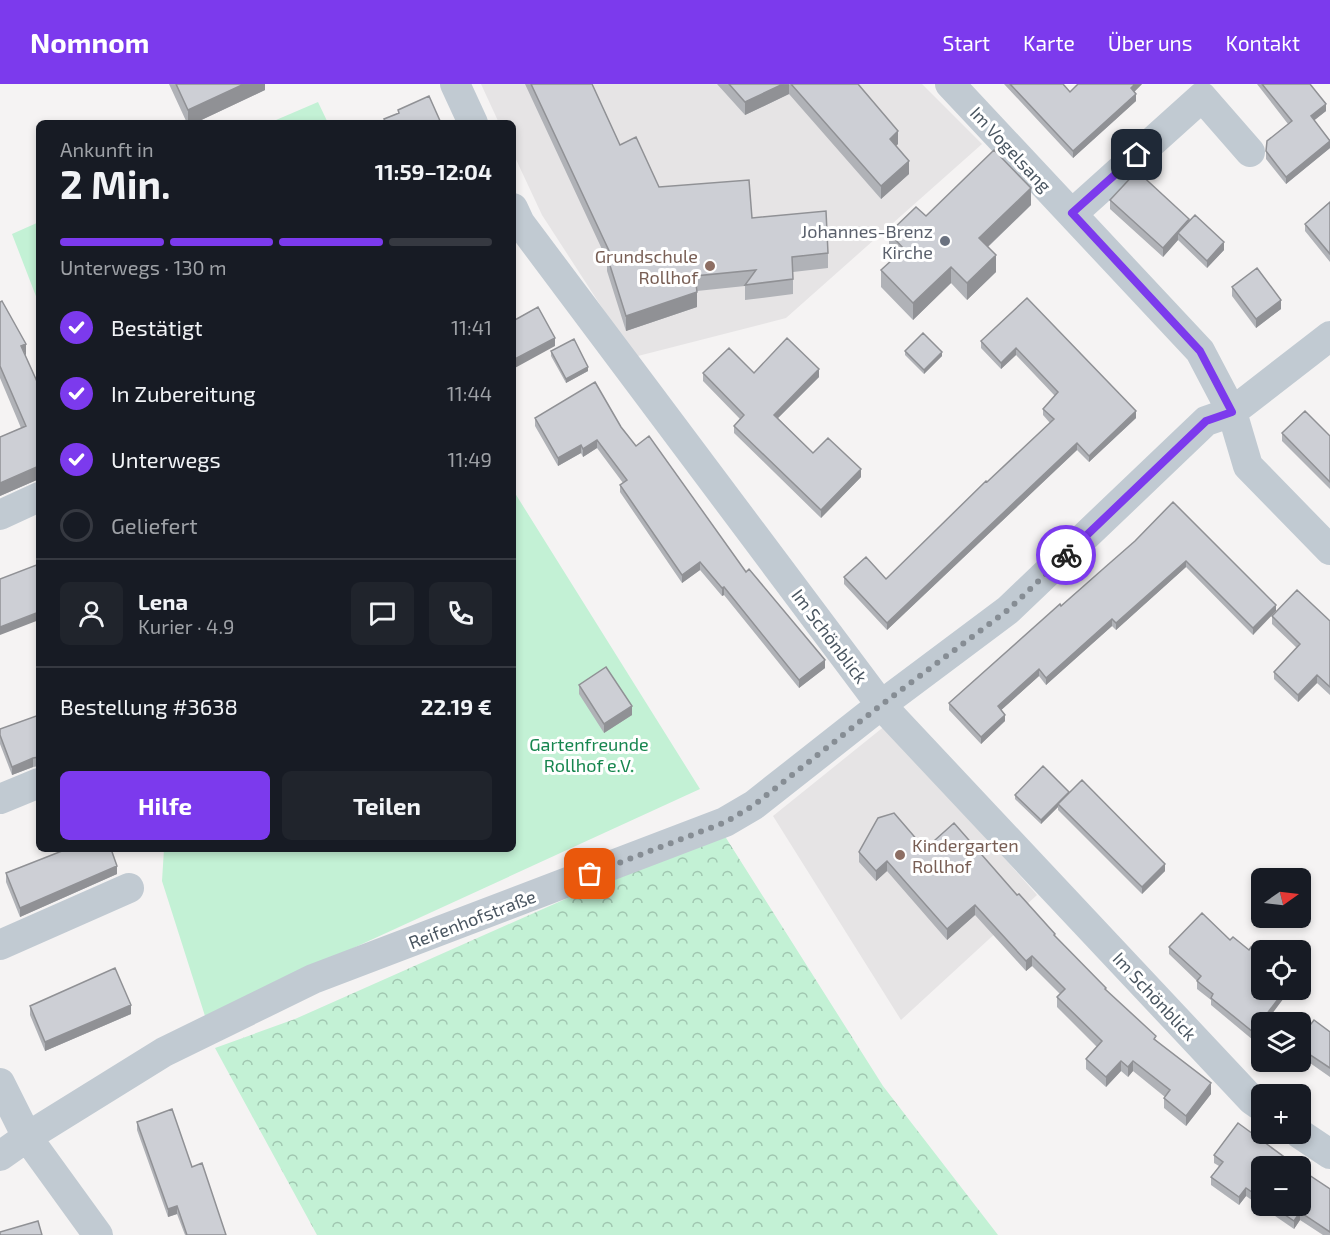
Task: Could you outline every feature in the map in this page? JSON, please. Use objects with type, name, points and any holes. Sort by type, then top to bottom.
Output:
[{"type":"street","points":[[455,84],[472,120]]},
{"type":"street","name":"Im Vogelsang","points":[[950,84],[1200,351],[1232,412],[1248,466],[1330,550]]},
{"type":"street","points":[[1072,213],[1202,97],[1250,152]]},
{"type":"street","name":"Im Schönblick","points":[[516,214],[520,223],[881,705],[1251,1100]]},
{"type":"street","name":"Reifenhofstraße","points":[[0,1156],[164,1052],[313,979],[726,822],[754,805],[881,705],[1008,610],[1206,421],[1232,412],[1330,336]]},
{"type":"street","points":[[0,515],[36,498]]},
{"type":"street","points":[[0,799],[36,784]]},
{"type":"street","points":[[0,945],[129,888]]},
{"type":"street","points":[[0,1083],[27,1137],[98,1235]]},
{"type":"street","points":[[1311,1141],[1330,1154]]},
{"type":"shaded area","name":"Grundschule Rollhof","points":[[481,84],[922,84],[982,144],[786,318],[634,357],[542,215],[516,159],[516,120],[498,120]]},
{"type":"shaded area","name":"Kindergarten Rollhof","points":[[886,725],[1037,895],[901,1020],[773,816]]},
{"type":"green space","points":[[318,102],[327,120],[276,120]]},
{"type":"green space","points":[[36,223],[36,296],[12,234]]},
{"type":"green space","name":"Gartenfreunde Rollhof e.V.","points":[[516,495],[700,789],[205,1016],[162,881],[164,852],[516,852]]},
{"type":"green space","points":[[721,830],[883,1086],[998,1235],[317,1235],[215,1048],[295,1019]]},
{"type":"building","points":[[176,84],[244,84],[188,110]]},
{"type":"building","points":[[531,84],[592,84],[620,145],[636,137],[659,187],[749,180],[752,218],[826,211],[828,253],[792,257],[793,279],[745,285],[756,270],[695,276],[697,292],[626,316],[607,256],[611,255]]},
{"type":"building","points":[[729,84],[783,84],[745,102]]},
{"type":"building","points":[[791,84],[858,84],[898,131],[890,139],[909,161],[881,186]]},
{"type":"building","points":[[1010,84],[1063,84],[1070,92],[1078,84],[1135,84],[1131,88],[1136,94],[1073,151]]},
{"type":"building","points":[[1262,84],[1310,84],[1326,104],[1311,116],[1330,141],[1286,177],[1266,151],[1267,141],[1292,121]]},
{"type":"building","points":[[429,96],[440,120],[384,120],[399,113],[398,110]]},
{"type":"building","name":"Johannes-Brenz Kirche","points":[[994,150],[1031,188],[979,238],[996,255],[967,283],[951,267],[913,303],[881,270],[904,249],[889,233],[916,207],[926,216]]},
{"type":"building","points":[[1137,171],[1189,219],[1163,248],[1110,200]]},
{"type":"building","points":[[1330,202],[1330,254],[1305,224]]},
{"type":"building","points":[[1195,215],[1224,242],[1207,261],[1178,233]]},
{"type":"building","points":[[1257,268],[1281,300],[1256,319],[1232,287]]},
{"type":"building","points":[[1027,298],[1136,411],[1089,456],[1077,443],[887,623],[844,577],[866,557],[886,579],[986,481],[1054,419],[1043,409],[1058,392],[1016,348],[1001,363],[981,341]]},
{"type":"building","points":[[2,301],[26,344],[21,346],[36,379],[36,467],[0,483],[0,437],[26,426],[0,366],[0,302]]},
{"type":"building","points":[[538,307],[555,338],[516,358],[516,319]]},
{"type":"building","points":[[923,333],[942,352],[924,370],[905,351]]},
{"type":"building","points":[[787,338],[819,369],[774,415],[813,453],[828,438],[861,469],[821,510],[734,426],[744,415],[703,373],[729,348],[754,373]]},
{"type":"building","points":[[574,339],[588,367],[566,379],[551,351]]},
{"type":"building","points":[[595,382],[621,427],[636,446],[649,436],[746,572],[749,569],[825,660],[799,680],[724,587],[722,588],[700,562],[682,575],[620,485],[627,480],[597,440],[583,449],[581,445],[558,458],[535,418]]},
{"type":"building","points":[[1305,411],[1330,436],[1330,482],[1282,433]]},
{"type":"building","points":[[1173,502],[1276,605],[1253,628],[1186,561],[1116,623],[1112,619],[1046,678],[1039,669],[998,706],[1005,715],[981,737],[949,703],[1135,541]]},
{"type":"building","points":[[36,565],[36,613],[0,627],[0,579]]},
{"type":"building","points":[[1297,590],[1330,621],[1330,687],[1317,675],[1298,695],[1274,672],[1300,644],[1272,616]]},
{"type":"building","points":[[606,667],[632,706],[604,724],[579,685]]},
{"type":"building","points":[[36,716],[36,758],[12,767],[0,735],[0,729]]},
{"type":"building","points":[[1043,766],[1069,792],[1041,820],[1015,795]]},
{"type":"building","points":[[1082,780],[1165,864],[1142,887],[1058,804]]},
{"type":"building","points":[[894,813],[925,849],[954,823],[1017,895],[1019,894],[1105,989],[1156,1036],[1154,1039],[1211,1083],[1186,1116],[1164,1098],[1170,1090],[1133,1061],[1128,1067],[1121,1061],[1106,1077],[1086,1059],[1102,1041],[1057,997],[1065,989],[1032,956],[1026,961],[975,905],[947,929],[887,861],[876,871],[859,852],[878,818]]},
{"type":"building","points":[[59,852],[112,852],[117,866],[20,908],[6,873]]},
{"type":"building","points":[[1202,913],[1230,940],[1233,937],[1249,950],[1251,947],[1251,1000],[1277,1000],[1268,1012],[1251,1012],[1251,1030],[1211,998],[1213,994],[1197,981],[1201,976],[1169,947]]},
{"type":"building","points":[[115,968],[131,1005],[45,1042],[30,1006]]},
{"type":"building","points":[[1314,1020],[1330,1032],[1330,1068],[1311,1055],[1311,1024]]},
{"type":"building","points":[[172,1109],[192,1167],[202,1163],[226,1235],[187,1235],[177,1206],[168,1209],[137,1122]]},
{"type":"building","points":[[1238,1123],[1251,1133],[1251,1144],[1267,1144],[1283,1156],[1251,1156],[1251,1191],[1246,1188],[1239,1197],[1211,1177],[1223,1162],[1214,1155]]},
{"type":"building","points":[[1311,1176],[1330,1189],[1330,1232],[1306,1216],[1311,1216]]},
{"type":"building","points":[[1287,1216],[1297,1216],[1294,1221]]},
{"type":"building","points":[[38,1221],[42,1235],[0,1235],[0,1232]]},
{"type":"way so far","points":[[590,874],[726,822],[754,805],[881,705],[1008,610],[1066,555]]},
{"type":"place","name":"Johannes-Brenz Kirche","points":[[945,241]]},
{"type":"place","name":"Grundschule Rollhof","points":[[710,266]]},
{"type":"place","name":"Kindergarten Rollhof","points":[[900,855]]},
{"type":"route","points":[[1066,555],[1206,421],[1232,412],[1200,351],[1072,213],[1137,155]]}]
